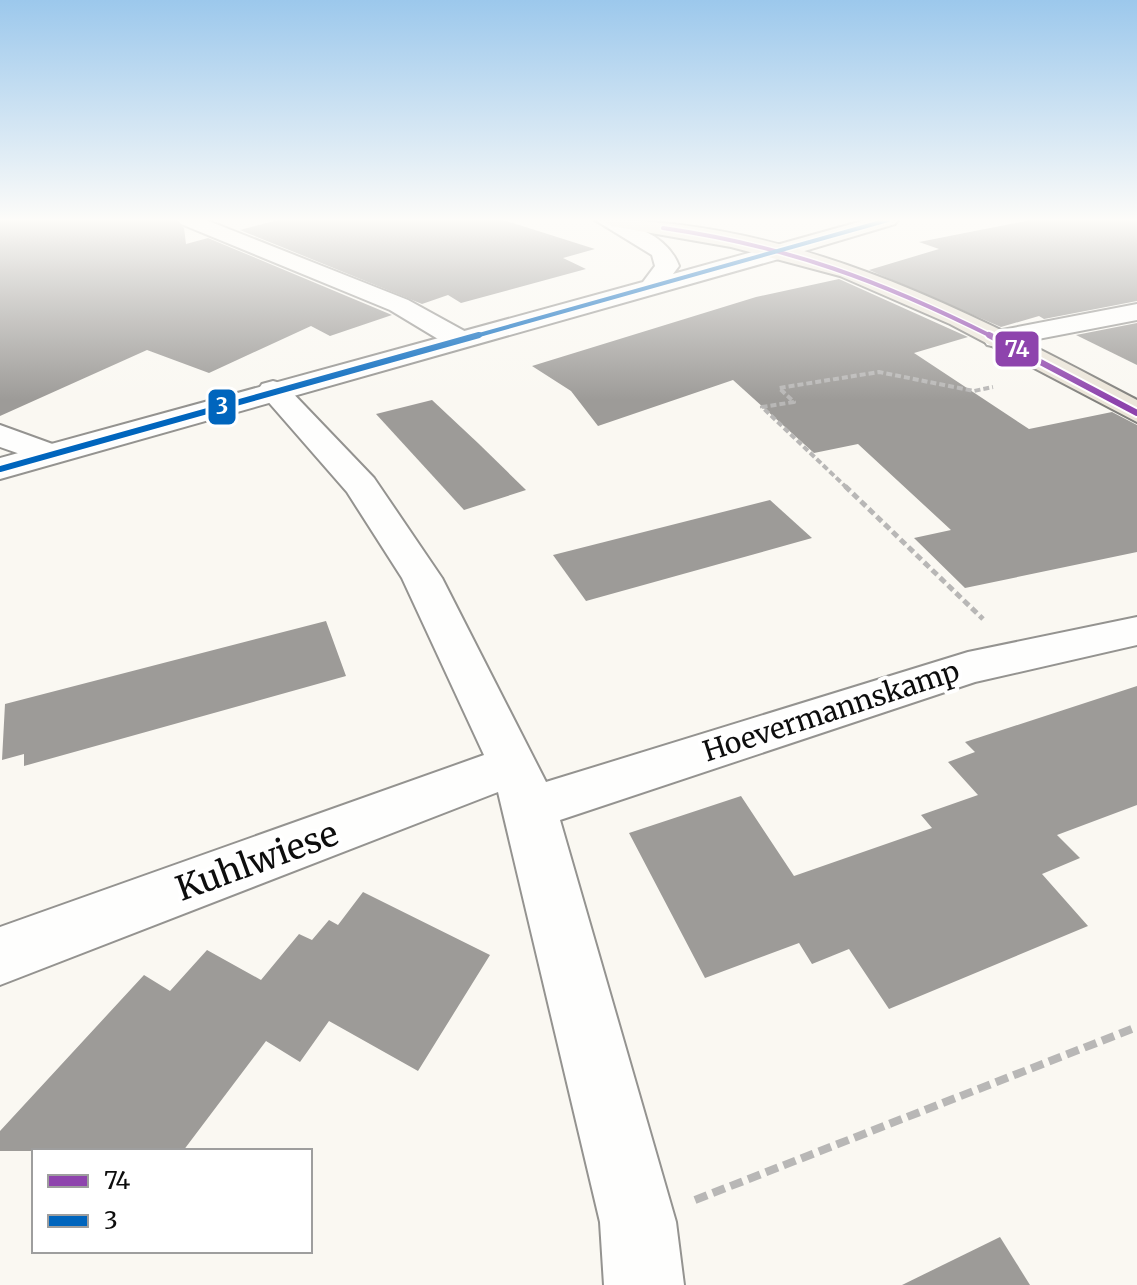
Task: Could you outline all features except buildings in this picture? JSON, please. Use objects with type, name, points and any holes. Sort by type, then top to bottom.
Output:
[{"type":"main road","points":[[867,280],[997,339],[1137,413]]},
{"type":"street","points":[[337,280],[399,305],[458,339]]},
{"type":"street","points":[[654,284],[657,280]]},
{"type":"street","points":[[0,469],[46,453],[670,280]]},
{"type":"street","points":[[997,339],[1137,312]]},
{"type":"street","points":[[273,390],[361,486],[422,578],[522,786],[638,1222],[644,1285]]},
{"type":"street","points":[[0,435],[46,453]]},
{"type":"street","name":"Hoevermannskamp","points":[[522,786],[968,668],[1137,631]]},
{"type":"street","name":"Kuhlwiese","points":[[0,956],[522,786]]},
{"type":"path","points":[[993,387],[974,391],[879,372],[779,388],[794,402],[762,407],[1021,656]]},
{"type":"path","points":[[638,1222],[1137,1027]]},
{"type":"transit line","name":"3","points":[[0,469],[674,280]]},
{"type":"transit line","name":"74","points":[[869,280],[961,321],[1137,413]]}]
